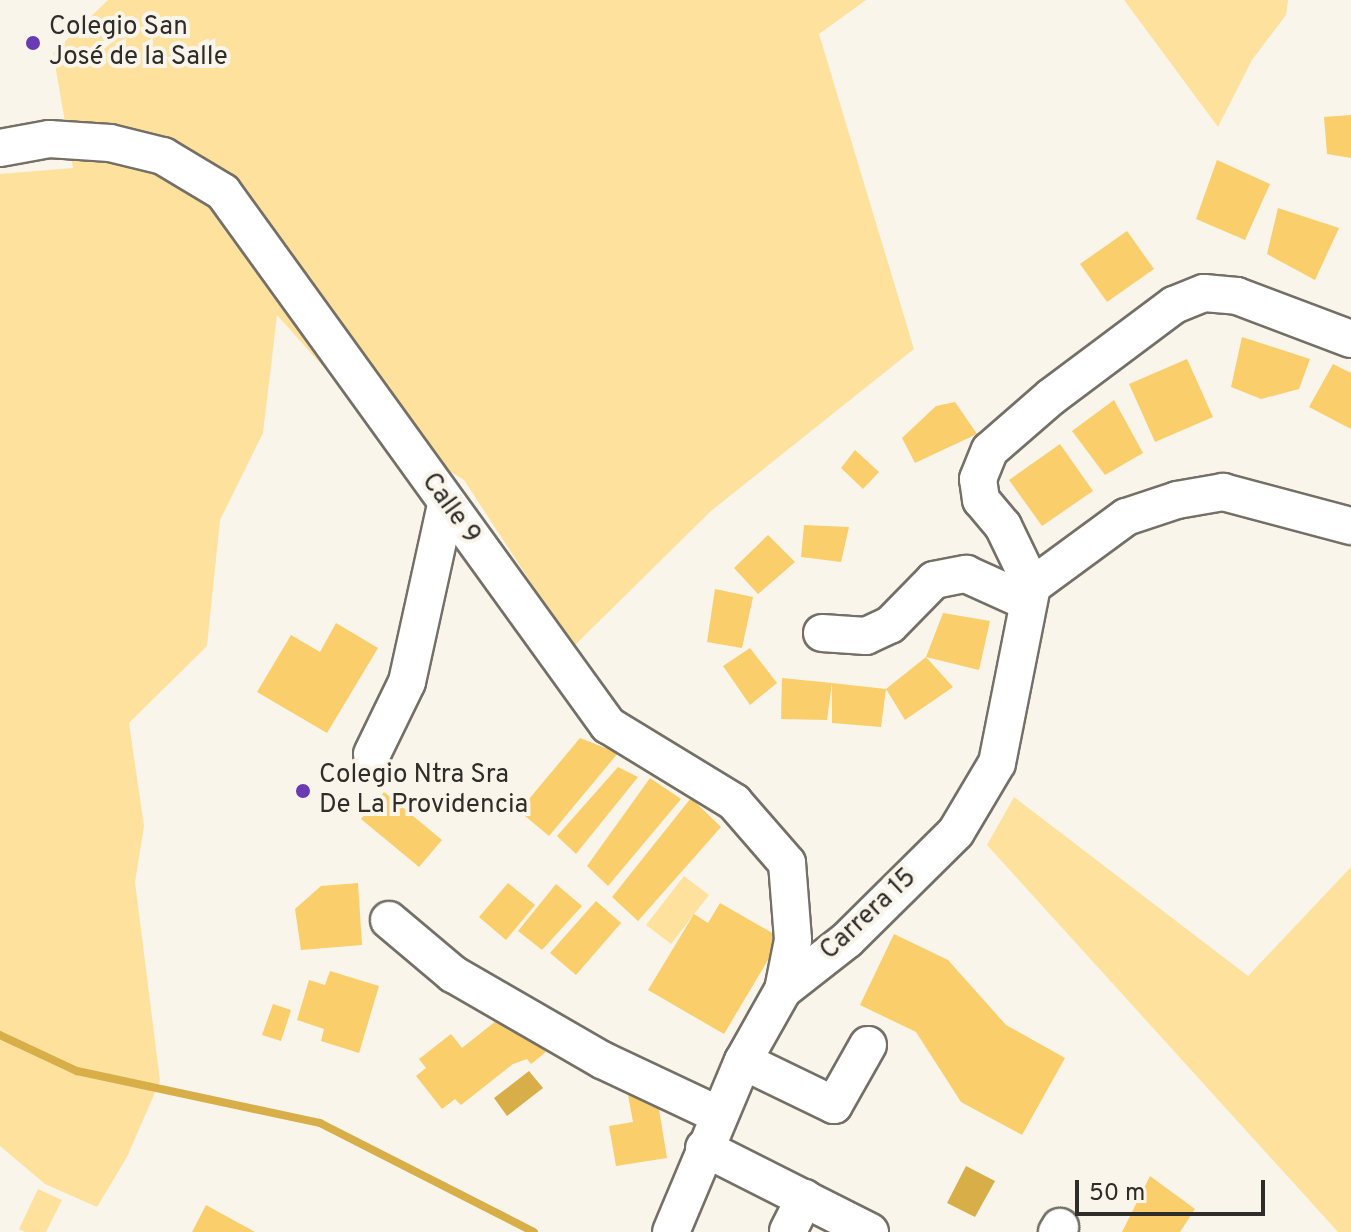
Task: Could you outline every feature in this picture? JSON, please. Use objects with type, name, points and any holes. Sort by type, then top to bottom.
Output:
[{"type":"street","name":"Calle 9","points":[[0,148],[49,139],[110,143],[163,156],[223,192],[608,725],[734,802],[787,863],[793,940],[783,990]]},
{"type":"street","points":[[1030,594],[1003,526],[981,500],[978,479],[990,450],[1051,397],[1174,305],[1204,293],[1237,296],[1351,339]]},
{"type":"street","points":[[1030,594],[1126,517],[1177,500],[1223,492],[1351,526]]},
{"type":"street","points":[[372,754],[407,682],[446,504]]},
{"type":"street","points":[[822,633],[866,636],[890,625],[934,580],[966,574],[1030,594]]},
{"type":"street","name":"Carrera 15","points":[[671,1232],[743,1061],[783,990],[847,940],[956,832],[997,763],[1030,594]]},
{"type":"street","points":[[389,920],[453,974],[602,1060],[719,1115]]},
{"type":"street","points":[[743,1061],[834,1105],[868,1045]]},
{"type":"street","points":[[704,1148],[870,1232]]},
{"type":"street","points":[[788,1231],[805,1198]]},
{"type":"shaded area","points":[[108,0],[866,0],[819,34],[914,349],[711,511],[573,647],[464,480],[377,427],[277,315],[263,433],[220,520],[207,646],[129,723],[144,826],[135,882],[160,1081],[127,1157],[97,1207],[45,1184],[0,1146],[0,174],[73,168],[53,53]]},
{"type":"shaded area","points":[[1124,0],[1288,0],[1286,15],[1252,60],[1218,127]]},
{"type":"shaded area","points":[[1014,797],[1248,976],[1351,867],[1351,1232],[1338,1232],[987,845]]},
{"type":"shaded area","points":[[684,876],[709,895],[671,944],[646,925]]},
{"type":"shaded area","points":[[529,1071],[543,1088],[507,1116],[494,1098]]},
{"type":"shaded area","points":[[966,1166],[995,1181],[975,1217],[947,1203]]},
{"type":"shaded area","points":[[38,1189],[62,1200],[46,1232],[25,1232],[19,1229]]},
{"type":"building","points":[[1351,115],[1351,158],[1327,154],[1324,117]]},
{"type":"building","points":[[1217,160],[1270,184],[1245,240],[1196,219]]},
{"type":"building","points":[[1278,208],[1339,228],[1315,280],[1267,254]]},
{"type":"building","points":[[1127,231],[1154,269],[1107,302],[1080,264]]},
{"type":"building","points":[[1242,337],[1310,359],[1299,389],[1261,399],[1231,387]]},
{"type":"building","points":[[1187,359],[1213,417],[1155,442],[1129,384]]},
{"type":"building","points":[[1333,364],[1351,373],[1351,429],[1309,407]]},
{"type":"building","points":[[1114,400],[1143,453],[1105,475],[1072,431]]},
{"type":"building","points":[[955,402],[977,434],[915,463],[902,438],[936,406]]},
{"type":"building","points":[[1060,444],[1093,491],[1042,526],[1009,480]]},
{"type":"building","points":[[855,450],[879,472],[863,489],[841,468]]},
{"type":"building","points":[[804,525],[849,527],[841,562],[801,557]]},
{"type":"building","points":[[768,535],[795,562],[758,594],[734,568]]},
{"type":"building","points":[[715,589],[753,597],[742,648],[707,642]]},
{"type":"building","points":[[943,613],[990,621],[979,670],[926,657]]},
{"type":"building","points":[[336,623],[378,648],[327,733],[257,692],[291,635],[320,652]]},
{"type":"building","points":[[750,648],[777,683],[750,705],[723,666]]},
{"type":"building","points":[[926,657],[953,687],[905,720],[886,689]]},
{"type":"building","points":[[782,678],[832,683],[827,720],[781,719]]},
{"type":"building","points":[[832,683],[886,689],[881,727],[832,723]]},
{"type":"building","points":[[580,738],[618,753],[549,836],[519,811]]},
{"type":"building","points":[[618,767],[638,777],[576,854],[557,836]]},
{"type":"building","points":[[650,778],[681,799],[608,886],[587,866]]},
{"type":"building","points":[[384,792],[442,840],[419,867],[361,819]]},
{"type":"building","points":[[691,798],[721,827],[638,921],[612,897]]},
{"type":"building","points":[[358,883],[362,945],[301,950],[295,909],[321,886]]},
{"type":"building","points":[[508,883],[535,905],[506,940],[479,917]]},
{"type":"building","points":[[556,884],[582,906],[542,950],[518,931]]},
{"type":"building","points":[[596,901],[621,923],[576,975],[550,953]]},
{"type":"building","points":[[720,903],[781,938],[724,1034],[648,990],[694,914],[708,923]]},
{"type":"building","points":[[894,934],[948,960],[1006,1025],[1065,1058],[1022,1135],[961,1102],[916,1032],[860,1005]]},
{"type":"building","points":[[330,971],[379,986],[359,1053],[321,1041],[324,1029],[297,1020],[309,980],[325,985]]},
{"type":"building","points":[[273,1004],[291,1010],[281,1041],[262,1035]]},
{"type":"building","points":[[506,1013],[546,1052],[531,1064],[527,1059],[513,1064],[461,1105],[455,1099],[442,1109],[416,1076],[426,1068],[419,1059],[451,1034],[462,1048]]},
{"type":"building","points":[[656,1091],[667,1158],[616,1166],[609,1126],[633,1122],[628,1095]]},
{"type":"building","points":[[1150,1176],[1195,1209],[1180,1232],[1122,1232]]},
{"type":"building","points":[[206,1205],[255,1232],[192,1232]]},
{"type":"waterway","points":[[0,1035],[77,1071],[320,1123],[534,1232]]},
{"type":"place","name":"Colegio San José de la Salle","points":[[33,43]]},
{"type":"place","name":"Colegio Ntra Sra De La Providencia","points":[[303,791]]}]
